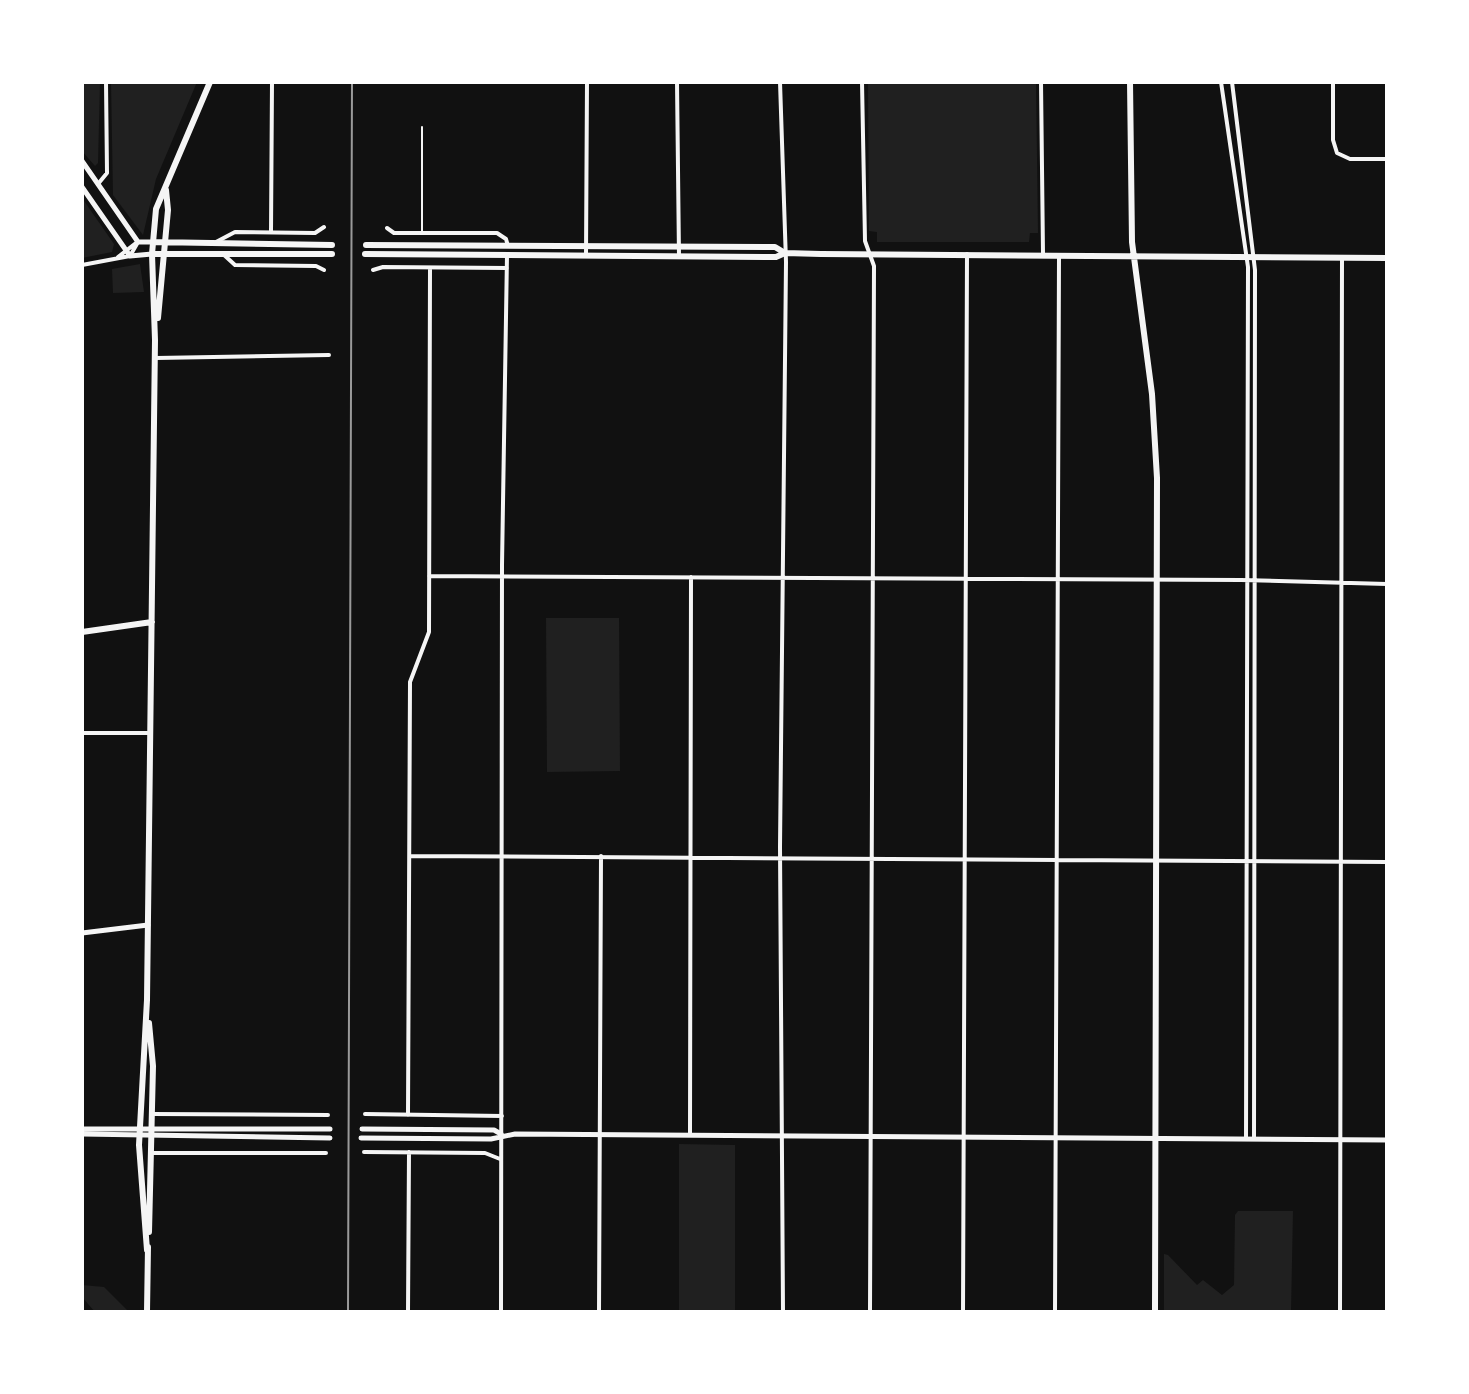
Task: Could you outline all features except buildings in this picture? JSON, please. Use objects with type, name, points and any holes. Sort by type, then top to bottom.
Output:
[{"type":"main road","points":[[147,1250],[140,1128],[147,1008],[155,358],[152,254],[156,209],[210,82]]},
{"type":"main road","points":[[1130,82],[1133,255],[1154,426],[1155,1312]]},
{"type":"main road","points":[[155,333],[165,254],[166,189]]},
{"type":"main road","points":[[153,242],[332,245]]},
{"type":"main road","points":[[366,245],[775,247],[785,253]]},
{"type":"main road","points":[[365,254],[776,257],[785,253],[1059,254],[1387,258]]},
{"type":"main road","points":[[152,254],[332,254]]},
{"type":"main road","points":[[82,632],[152,622]]},
{"type":"main road","points":[[147,1008],[152,1060],[147,1312]]},
{"type":"street","points":[[98,184],[107,173],[106,82]]},
{"type":"street","points":[[271,232],[272,82]]},
{"type":"street","points":[[586,255],[587,82]]},
{"type":"street","points":[[677,82],[679,256]]},
{"type":"street","points":[[780,82],[785,253],[783,1312]]},
{"type":"street","points":[[862,82],[865,241],[874,266],[870,1312]]},
{"type":"street","points":[[1041,82],[1043,254]]},
{"type":"street","points":[[1221,82],[1239,208],[1250,257],[1246,580],[1246,1139]]},
{"type":"street","points":[[1232,82],[1249,207],[1256,582],[1254,1139]]},
{"type":"street","points":[[1333,82],[1333,140],[1337,153],[1350,159],[1387,159]]},
{"type":"street","points":[[82,161],[138,242]]},
{"type":"street","points":[[82,187],[130,256]]},
{"type":"street","points":[[214,244],[235,232],[316,233],[324,227]]},
{"type":"street","points":[[387,228],[394,233],[497,233],[505,237],[508,246]]},
{"type":"street","points":[[130,256],[138,242]]},
{"type":"street","points":[[117,259],[138,242],[153,242]]},
{"type":"street","points":[[82,265],[152,254]]},
{"type":"street","points":[[223,254],[235,265],[316,266],[324,270]]},
{"type":"street","points":[[963,1312],[967,254]]},
{"type":"street","points":[[1055,1312],[1059,254]]},
{"type":"street","points":[[501,1312],[501,855],[507,255]]},
{"type":"street","points":[[1340,1312],[1342,258]]},
{"type":"street","points":[[408,1115],[410,682],[429,632],[430,268]]},
{"type":"street","points":[[373,270],[507,268]]},
{"type":"street","points":[[155,358],[329,355]]},
{"type":"street","points":[[429,576],[1246,580],[1387,584]]},
{"type":"street","points":[[690,1136],[691,577]]},
{"type":"street","points":[[82,733],[150,733]]},
{"type":"street","points":[[410,856],[1387,862]]},
{"type":"street","points":[[599,1312],[601,856]]},
{"type":"street","points":[[82,933],[148,925]]},
{"type":"street","points":[[152,1114],[328,1115]]},
{"type":"street","points":[[365,1114],[502,1116]]},
{"type":"street","points":[[82,1131],[140,1128],[330,1129]]},
{"type":"street","points":[[362,1129],[494,1130],[502,1134],[1387,1140]]},
{"type":"street","points":[[82,1131],[152,1138],[330,1138]]},
{"type":"street","points":[[361,1138],[494,1139],[502,1134]]},
{"type":"street","points":[[364,1152],[488,1153],[502,1160]]},
{"type":"street","points":[[408,1312],[409,1152]]},
{"type":"street","points":[[152,1153],[326,1153]]},
{"type":"lane","points":[[422,127],[422,233]]},
{"type":"lane","points":[[1239,208],[1249,207]]},
{"type":"lane","points":[[507,255],[508,246]]},
{"type":"shaded area","points":[[82,82],[100,82],[98,163],[95,166],[82,151]]},
{"type":"shaded area","points":[[111,82],[197,82],[156,179],[143,235],[113,195]]},
{"type":"shaded area","points":[[868,82],[1036,82],[1038,233],[1030,233],[1029,242],[877,242],[877,232],[869,231]]},
{"type":"shaded area","points":[[82,198],[114,244],[112,252],[82,258]]},
{"type":"shaded area","points":[[140,264],[144,292],[113,293],[112,269]]},
{"type":"shaded area","points":[[546,618],[619,618],[620,771],[547,772]]},
{"type":"shaded area","points":[[679,1144],[735,1145],[735,1312],[679,1312]]},
{"type":"shaded area","points":[[1238,1211],[1293,1211],[1291,1312],[1164,1312],[1164,1254],[1197,1285],[1203,1280],[1222,1295],[1234,1285],[1235,1215]]},
{"type":"shaded area","points":[[82,1285],[104,1287],[129,1312],[95,1312],[82,1297]]},
{"type":"railway","points":[[348,1312],[352,82]]}]
